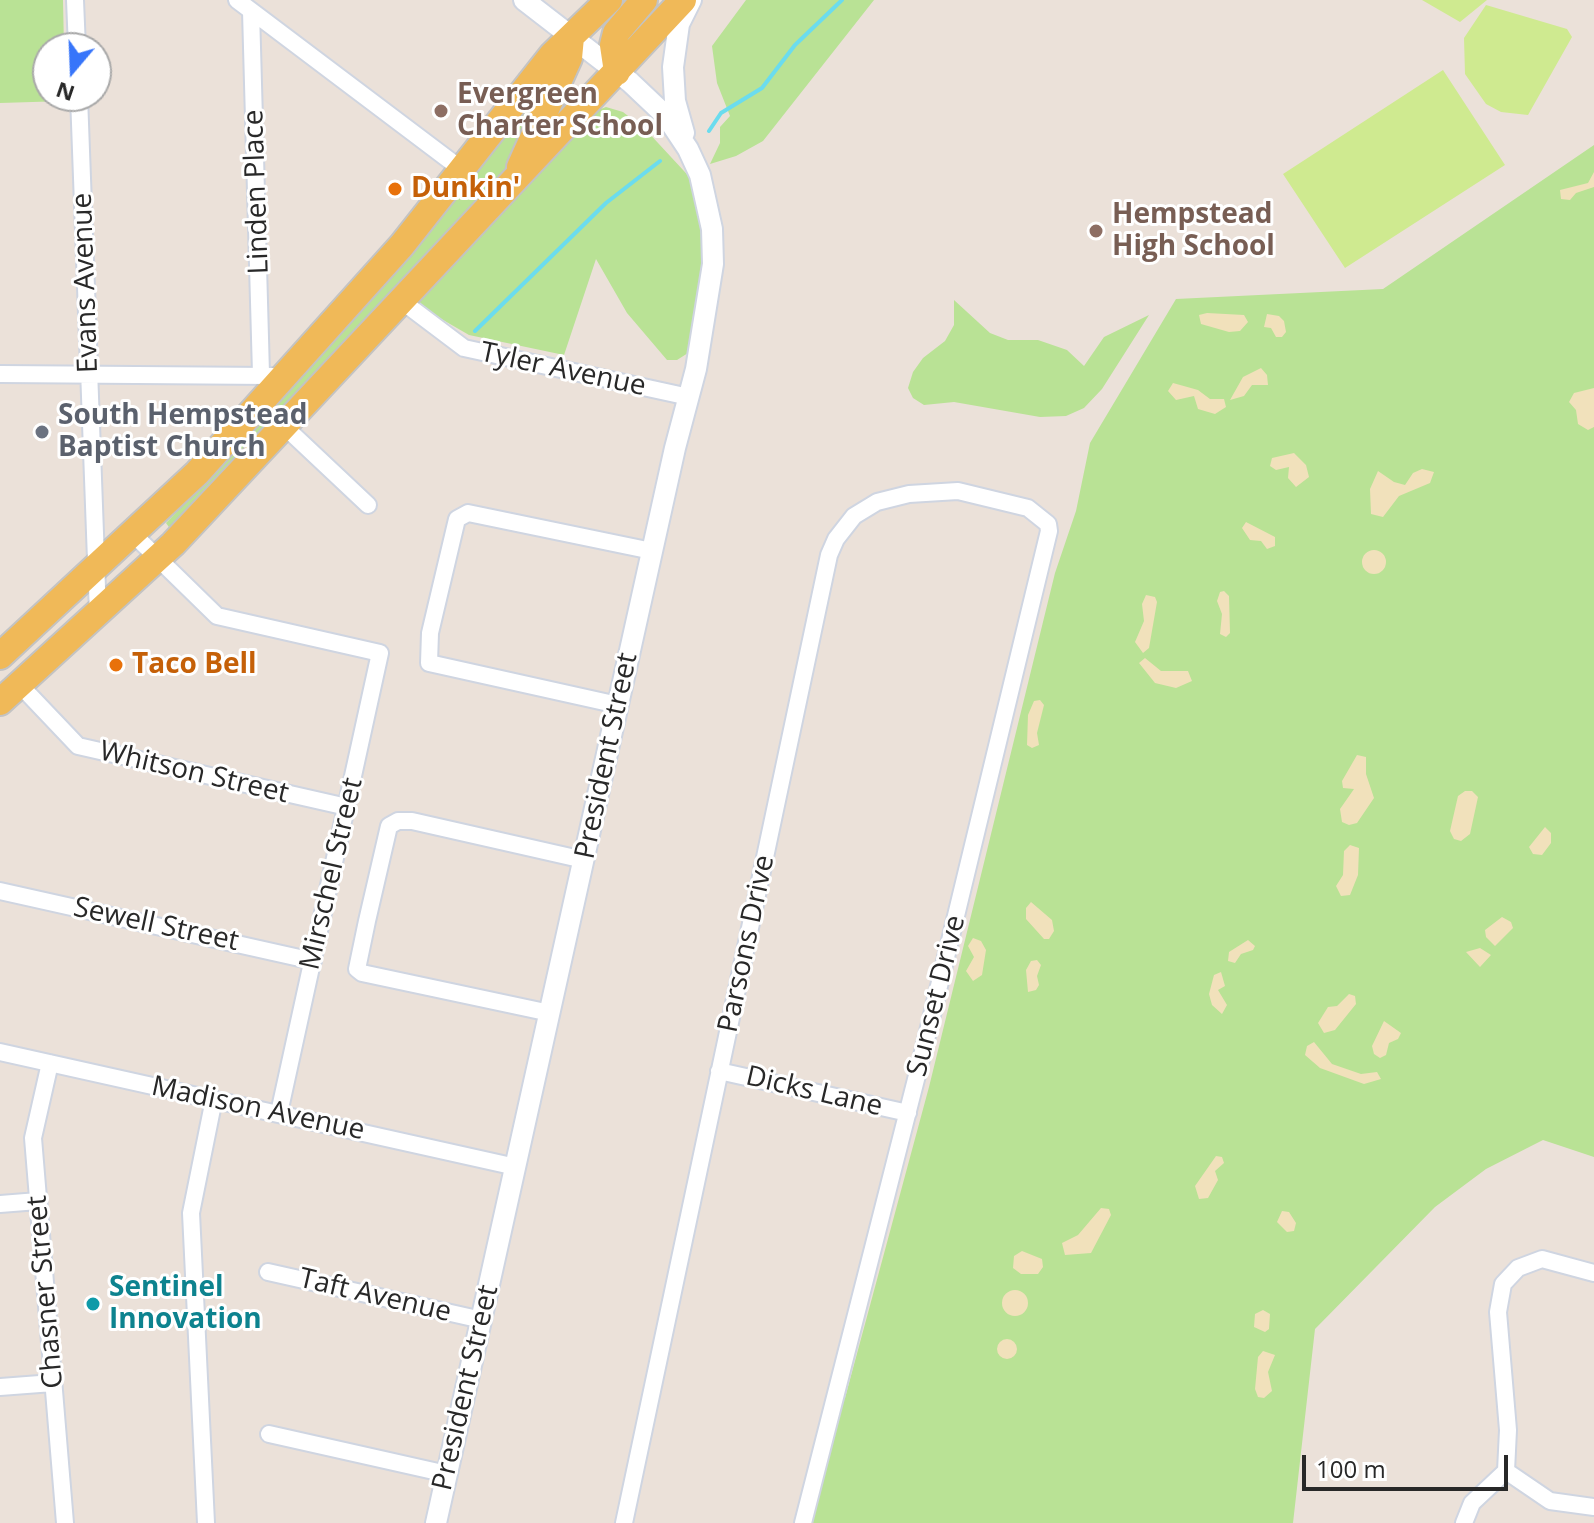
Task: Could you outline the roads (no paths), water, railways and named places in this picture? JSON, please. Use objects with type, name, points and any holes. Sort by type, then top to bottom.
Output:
[{"type":"main road","points":[[0,656],[197,473],[273,376],[402,245],[552,55],[609,0]]},
{"type":"main road","points":[[617,72],[613,45],[616,33],[644,0]]},
{"type":"main road","points":[[10,694],[157,561],[683,0]]},
{"type":"main road","points":[[518,176],[525,150],[569,58],[571,37]]},
{"type":"street","points":[[75,0],[76,32]]},
{"type":"street","points":[[237,0],[461,169]]},
{"type":"street","name":"President Street","points":[[436,1523],[652,551],[705,331],[713,264],[712,229],[700,175],[688,149],[666,116],[617,72],[524,0]]},
{"type":"street","points":[[688,149],[675,101],[673,67],[679,24],[691,0]]},
{"type":"street","name":"Linden Place","points":[[251,11],[273,376]]},
{"type":"street","name":"Evans Avenue","points":[[80,112],[98,615]]},
{"type":"street","name":"Tyler Avenue","points":[[403,302],[464,348],[689,397]]},
{"type":"street","points":[[0,374],[273,376]]},
{"type":"street","points":[[284,426],[368,505]]},
{"type":"street","name":"Parsons Drive","points":[[624,1523],[836,539],[854,516],[877,502],[909,494],[958,491],[996,499]]},
{"type":"street","name":"Sunset Drive","points":[[803,1523],[908,1113],[1049,531],[1048,524],[1028,508],[996,499]]},
{"type":"street","points":[[618,705],[429,663],[430,633],[457,519],[468,513],[652,551]]},
{"type":"street","points":[[133,534],[157,561]]},
{"type":"street","name":"Mirschel Street","points":[[157,561],[217,616],[380,653],[279,1113]]},
{"type":"street","name":"Whitson Street","points":[[10,694],[78,746],[347,807]]},
{"type":"street","points":[[550,1013],[372,977],[357,969],[385,842],[389,826],[398,821],[412,821],[584,860]]},
{"type":"street","name":"Sewell Street","points":[[0,891],[313,961]]},
{"type":"street","name":"Madison Avenue","points":[[0,1052],[516,1167]]},
{"type":"street","name":"Chasner Street","points":[[50,1063],[33,1138],[65,1523]]},
{"type":"street","name":"Dicks Lane","points":[[719,1071],[908,1113]]},
{"type":"street","points":[[206,1523],[191,1213],[214,1099]]},
{"type":"street","points":[[0,1204],[38,1201]]},
{"type":"street","points":[[1464,1523],[1472,1503],[1506,1471],[1508,1430],[1498,1312],[1503,1284],[1518,1268],[1542,1259],[1591,1272]]},
{"type":"street","name":"Taft Avenue","points":[[268,1272],[482,1320]]},
{"type":"street","points":[[0,1387],[53,1383]]},
{"type":"street","points":[[269,1434],[447,1474]]},
{"type":"street","points":[[1506,1471],[1550,1501],[1594,1507]]},
{"type":"waterway","points":[[709,131],[721,113],[762,88],[795,45],[842,0]]},
{"type":"waterway","points":[[475,331],[606,203],[660,161]]},
{"type":"place","name":"Evergreen Charter School","points":[[441,111]]},
{"type":"place","name":"Dunkin'","points":[[395,189]]},
{"type":"place","name":"Hempstead High School","points":[[1096,231]]},
{"type":"place","name":"South Hempstead Baptist Church","points":[[42,432]]},
{"type":"place","name":"Taco Bell","points":[[116,665]]},
{"type":"place","name":"Sentinel Innovation","points":[[93,1304]]}]
